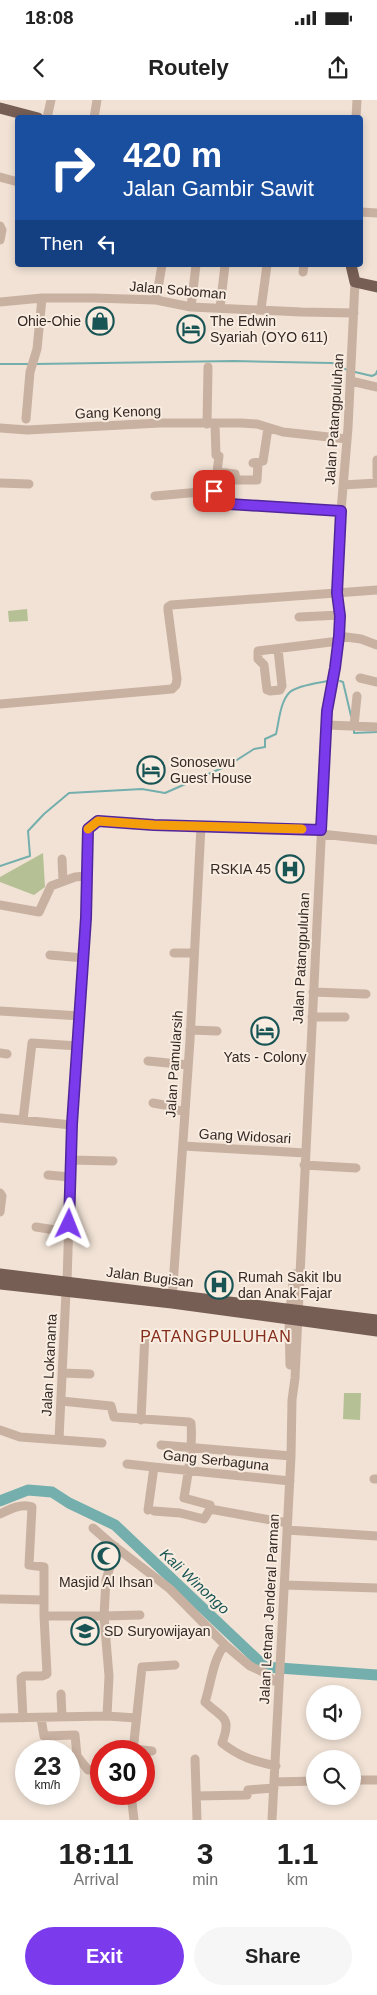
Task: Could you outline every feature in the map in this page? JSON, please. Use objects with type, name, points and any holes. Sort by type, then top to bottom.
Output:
[{"type":"main road","points":[[0,108],[27,115]]},
{"type":"main road","points":[[351,267],[355,282],[377,287]]},
{"type":"main road","name":"Jalan Bugisan","points":[[0,1274],[66,1287]]},
{"type":"main road","name":"Jalan Bugisan","points":[[0,1284],[66,1287],[293,1315]]},
{"type":"main road","points":[[293,1315],[377,1320]]},
{"type":"main road","points":[[293,1315],[377,1331]]},
{"type":"street","points":[[48,115],[51,100]]},
{"type":"street","points":[[94,115],[97,100]]},
{"type":"street","points":[[356,115],[357,100]]},
{"type":"street","points":[[0,177],[15,181]]},
{"type":"street","points":[[363,212],[377,213]]},
{"type":"street","points":[[0,240],[1,227]]},
{"type":"street","points":[[156,300],[162,267]]},
{"type":"street","points":[[191,307],[196,267]]},
{"type":"street","points":[[220,308],[225,267]]},
{"type":"street","points":[[261,309],[267,267]]},
{"type":"street","name":"Jalan Patangpuluhan","points":[[293,1315],[295,1260],[300,1247],[326,725],[328,700],[339,638],[340,616],[337,593],[355,282]]},
{"type":"street","points":[[26,418],[30,372],[37,349],[42,298]]},
{"type":"street","name":"Jalan Soboman","points":[[0,302],[42,298],[156,300],[191,307],[354,313]]},
{"type":"street","points":[[208,367],[211,424],[216,455],[219,456],[212,491]]},
{"type":"street","points":[[351,373],[377,387]]},
{"type":"street","name":"Gang Kenong","points":[[0,428],[27,430],[160,423],[253,424],[283,432],[347,439]]},
{"type":"street","points":[[217,472],[235,474],[236,480],[256,480],[254,463],[264,460],[268,428]]},
{"type":"street","points":[[374,459],[377,476]]},
{"type":"street","points":[[0,483],[29,484]]},
{"type":"street","points":[[343,485],[377,483]]},
{"type":"street","points":[[155,496],[212,491],[215,492],[218,501],[229,504],[341,511]]},
{"type":"street","points":[[0,704],[172,690],[176,685],[177,679],[168,610],[168,607],[171,605],[377,590]]},
{"type":"street","points":[[299,617],[340,616]]},
{"type":"street","points":[[278,649],[282,688],[268,690],[264,665],[258,659],[258,651],[339,638],[361,640],[377,645]]},
{"type":"street","points":[[360,678],[377,682]]},
{"type":"street","points":[[354,726],[357,696]]},
{"type":"street","points":[[326,725],[377,727]]},
{"type":"street","name":"Jalan Lokananta","points":[[59,1439],[72,1124],[84,958],[88,829],[98,821],[201,826]]},
{"type":"street","points":[[201,826],[321,832],[377,840]]},
{"type":"street","name":"Jalan Pamularsih","points":[[172,1299],[188,1065],[201,826]]},
{"type":"street","points":[[62,859],[63,881]]},
{"type":"street","points":[[0,905],[39,912],[51,886],[63,881],[86,876]]},
{"type":"street","points":[[174,952],[194,953]]},
{"type":"street","points":[[50,955],[84,958]]},
{"type":"street","points":[[313,992],[366,994]]},
{"type":"street","points":[[0,1011],[80,1016]]},
{"type":"street","points":[[312,1017],[345,1017]]},
{"type":"street","points":[[190,1030],[217,1032]]},
{"type":"street","points":[[23,1120],[32,1042],[78,1046]]},
{"type":"street","points":[[148,1061],[188,1065]]},
{"type":"street","points":[[153,1103],[170,1106],[174,1110],[185,1111]]},
{"type":"street","points":[[0,1118],[72,1124]]},
{"type":"street","name":"Gang Widosari","points":[[183,1146],[305,1153]]},
{"type":"street","points":[[71,1160],[113,1161]]},
{"type":"street","points":[[304,1165],[356,1168]]},
{"type":"street","points":[[48,1175],[70,1176]]},
{"type":"street","points":[[0,1193],[2,1196],[0,1212]]},
{"type":"street","points":[[36,1227],[68,1232]]},
{"type":"street","name":"Jalan Letnan Jenderal Parman","points":[[272,1820],[290,1481],[292,1400],[295,1378],[293,1315]]},
{"type":"street","points":[[141,1420],[146,1333]]},
{"type":"street","points":[[62,1372],[90,1374]]},
{"type":"street","points":[[61,1401],[111,1406],[114,1417],[122,1416],[141,1420],[191,1423],[184,1498],[210,1505],[210,1509],[287,1527],[377,1536]]},
{"type":"street","points":[[0,1430],[20,1437],[102,1443]]},
{"type":"street","points":[[161,1445],[291,1456]]},
{"type":"street","points":[[127,1464],[154,1467]]},
{"type":"street","name":"Gang Serbaguna","points":[[210,1509],[204,1519],[180,1513],[151,1511],[154,1467],[290,1481]]},
{"type":"street","points":[[0,1514],[18,1506],[32,1507],[29,1565],[44,1567],[47,1674],[42,1676],[24,1676],[21,1678],[23,1718]]},
{"type":"street","points":[[93,1528],[170,1589],[225,1645],[250,1666],[274,1681],[279,1681]]},
{"type":"street","points":[[107,1716],[109,1676],[104,1616],[106,1580],[116,1547]]},
{"type":"street","points":[[285,1585],[377,1588]]},
{"type":"street","points":[[0,1599],[44,1600]]},
{"type":"street","points":[[44,1616],[140,1615]]},
{"type":"street","points":[[225,1645],[215,1659],[215,1667],[205,1702],[225,1718],[227,1725],[222,1743],[239,1755],[253,1761],[276,1766]]},
{"type":"street","points":[[134,1740],[142,1667],[175,1665]]},
{"type":"street","points":[[61,1694],[62,1718]]},
{"type":"street","points":[[0,1718],[107,1716],[136,1718]]},
{"type":"street","points":[[41,1718],[44,1739],[75,1735],[78,1758],[88,1770],[90,1770]]},
{"type":"street","points":[[195,1759],[197,1820]]},
{"type":"street","points":[[361,1780],[377,1780]]},
{"type":"street","points":[[196,1796],[247,1794],[248,1790],[252,1789],[306,1782]]},
{"type":"street","points":[[132,1805],[134,1820]]},
{"type":"green space","points":[[27,609],[28,621],[9,622],[8,611]]},
{"type":"green space","points":[[43,853],[45,887],[34,895],[0,882],[0,877]]},
{"type":"green space","points":[[344,1393],[361,1393],[360,1420],[343,1419]]},
{"type":"waterway","points":[[36,364],[234,361],[331,363],[338,364],[339,367],[348,370]]},
{"type":"waterway","points":[[0,364],[29,364]]},
{"type":"waterway","points":[[355,372],[372,376],[377,371]]},
{"type":"waterway","points":[[0,866],[30,856],[28,831],[44,814],[69,793],[142,789],[165,793],[229,765],[254,749],[265,747],[265,739],[276,734],[282,706],[290,692],[303,686],[328,681]]},
{"type":"waterway","points":[[340,681],[343,682],[351,716]]},
{"type":"waterway","points":[[354,730],[354,733],[377,732]]},
{"type":"waterway","name":"Kali Winongo","points":[[0,1501],[28,1490],[52,1492],[69,1503],[115,1525],[265,1667],[377,1675]]},
{"type":"slow traffic","points":[[88,829],[98,821],[154,825],[302,829]]},
{"type":"place","name":"Ohie-Ohie","points":[[100,321]]},
{"type":"place","name":"The Edwin Syariah (OYO 611)","points":[[191,329]]},
{"type":"place","name":"Sonosewu Guest House","points":[[151,770]]},
{"type":"place","name":"RSKIA 45","points":[[290,869]]},
{"type":"place","name":"Yats - Colony","points":[[265,1031]]},
{"type":"place","name":"Rumah Sakit Ibu dan Anak Fajar","points":[[219,1285]]},
{"type":"place","name":"Masjid Al Ihsan","points":[[106,1556]]},
{"type":"place","name":"SD Suryowijayan","points":[[85,1631]]},
{"type":"district","name":"PATANGPULUHAN","points":[[216,1336]]},
{"type":"route","points":[[69,1224],[72,1124],[86,918],[88,829],[98,821],[154,825],[321,830],[328,700],[339,636],[340,616],[337,593],[341,511],[229,504],[218,501],[214,491]]}]
